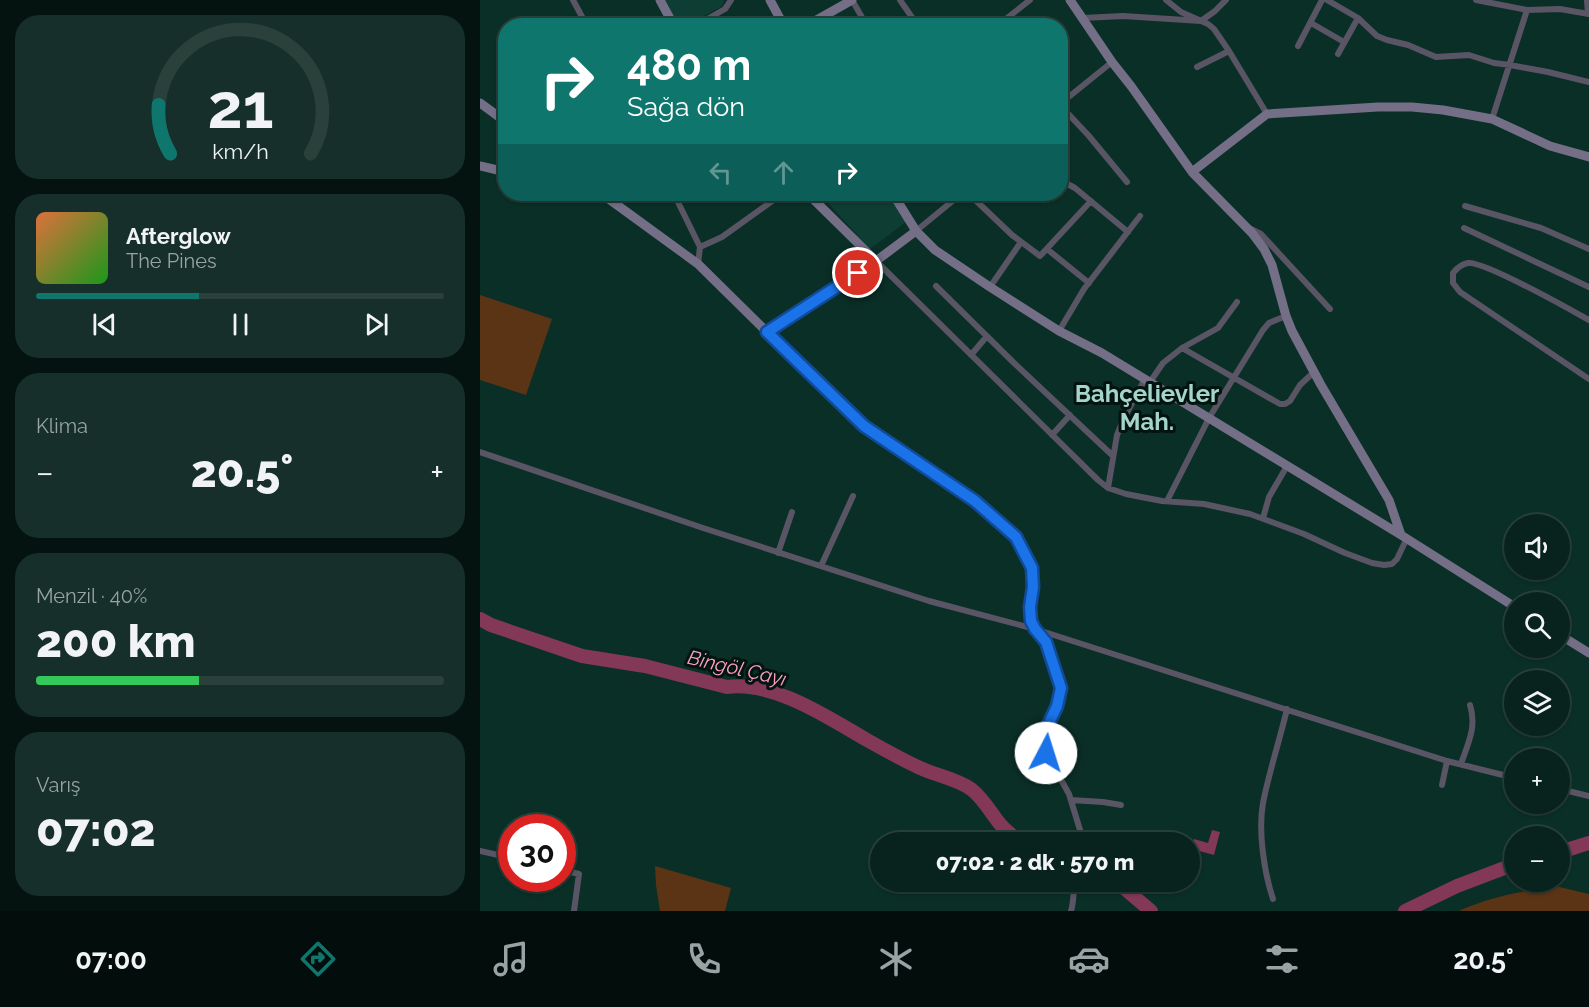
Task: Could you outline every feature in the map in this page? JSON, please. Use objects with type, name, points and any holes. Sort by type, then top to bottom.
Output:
[{"type":"street","points":[[573,0],[583,18]]},
{"type":"street","points":[[660,0],[670,18]]},
{"type":"street","points":[[709,18],[725,9],[731,0]]},
{"type":"street","points":[[770,0],[780,18]]},
{"type":"street","points":[[900,0],[912,18]]},
{"type":"street","points":[[1008,18],[1030,0]]},
{"type":"street","points":[[815,201],[1108,488],[1126,494],[1204,504],[1250,513],[1356,558],[1384,565],[1392,564],[1397,559],[1404,536],[1389,500],[1292,331],[1269,258],[1245,226],[1192,172],[1070,0]]},
{"type":"street","points":[[1166,0],[1181,12],[1214,29],[1267,114]]},
{"type":"street","points":[[1083,18],[1123,16],[1201,21],[1226,0]]},
{"type":"street","points":[[1298,46],[1322,0]]},
{"type":"street","points":[[1327,0],[1358,18],[1377,36],[1398,44],[1408,45],[1436,57],[1469,56],[1589,82]]},
{"type":"street","points":[[1480,0],[1527,10],[1560,9],[1588,14],[1587,0]]},
{"type":"street","points":[[1556,0],[1560,9]]},
{"type":"street","points":[[819,18],[848,1],[861,18]]},
{"type":"street","points":[[1492,119],[1527,10]]},
{"type":"street","points":[[1338,54],[1358,18]]},
{"type":"street","points":[[1311,22],[1344,42]]},
{"type":"street","points":[[1197,67],[1229,51]]},
{"type":"street","points":[[1068,98],[1112,62]]},
{"type":"street","points":[[480,103],[498,116]]},
{"type":"street","points":[[1192,172],[1267,114],[1378,107],[1443,110],[1492,119],[1550,146],[1589,157]]},
{"type":"street","points":[[1068,114],[1126,182]]},
{"type":"street","points":[[480,166],[498,170]]},
{"type":"street","points":[[1068,184],[1128,232]]},
{"type":"street","points":[[612,201],[698,264],[864,426],[975,501],[1016,537],[1032,568],[1031,621],[1046,642],[1061,688],[1057,706],[1044,734],[1046,753],[1071,800],[1081,832]]},
{"type":"street","points":[[677,201],[700,247],[698,264]]},
{"type":"street","points":[[700,247],[722,237],[772,201]]},
{"type":"street","points":[[897,201],[916,231],[935,250],[990,287],[1059,331],[1102,353],[1404,536],[1504,599]]},
{"type":"street","points":[[767,332],[876,261],[952,201]]},
{"type":"street","points":[[977,201],[1021,242],[1040,256],[1091,201]]},
{"type":"street","points":[[1465,206],[1541,228],[1589,249]]},
{"type":"street","points":[[1059,331],[1089,283],[1140,216]]},
{"type":"street","points":[[1245,226],[1261,234],[1330,309]]},
{"type":"street","points":[[1464,228],[1589,287]]},
{"type":"street","points":[[990,287],[1021,242]]},
{"type":"street","points":[[1047,249],[1089,283]]},
{"type":"street","points":[[1589,320],[1486,267],[1469,262],[1458,266],[1453,273],[1454,283],[1460,292],[1589,379]]},
{"type":"street","points":[[936,286],[1113,456]]},
{"type":"street","points":[[1108,488],[1117,435],[1124,418],[1148,381],[1163,363],[1182,348],[1218,328],[1237,302]]},
{"type":"street","points":[[1167,501],[1209,418],[1269,323],[1286,316]]},
{"type":"street","points":[[971,355],[987,336]]},
{"type":"street","points":[[1182,348],[1282,404],[1290,401],[1300,385],[1314,372]]},
{"type":"street","points":[[1052,435],[1070,415]]},
{"type":"street","points":[[480,452],[778,553],[929,601],[1035,629],[1447,761],[1504,775]]},
{"type":"street","points":[[1263,518],[1275,486],[1287,466]]},
{"type":"street","points":[[821,566],[853,496]]},
{"type":"street","points":[[778,553],[792,512]]},
{"type":"street","points":[[1570,641],[1589,653]]},
{"type":"street","points":[[1461,764],[1474,723],[1470,705]]},
{"type":"street","points":[[1273,899],[1265,873],[1263,803],[1287,709]]},
{"type":"street","points":[[1442,784],[1447,761]]},
{"type":"street","points":[[1570,791],[1589,796]]},
{"type":"street","points":[[1071,800],[1121,805]]},
{"type":"street","points":[[480,851],[498,855]]},
{"type":"street","points":[[574,911],[579,874],[576,873]]},
{"type":"street","points":[[1071,911],[1073,892]]},
{"type":"shaded area","points":[[665,0],[724,0],[722,6],[700,18],[674,18]]},
{"type":"shaded area","points":[[826,201],[892,201],[906,222],[870,249]]},
{"type":"shaded area","points":[[480,295],[552,319],[526,395],[480,380]]},
{"type":"shaded area","points":[[1212,830],[1220,832],[1214,855],[1200,851],[1200,841],[1208,843]]},
{"type":"shaded area","points":[[655,866],[731,888],[725,911],[660,911]]},
{"type":"shaded area","points":[[1570,890],[1589,894],[1589,911],[1459,911],[1518,892],[1570,892]]},
{"type":"waterway","name":"Bingöl Çayı","points":[[480,619],[491,625],[582,656],[645,666],[727,687],[745,687],[781,695],[818,712],[910,763],[971,789],[1008,832]]},
{"type":"waterway","name":"Bingöl Çayı","points":[[1570,849],[1589,843]]},
{"type":"waterway","name":"Bingöl Çayı","points":[[1405,911],[1457,886],[1504,868]]},
{"type":"waterway","name":"Bingöl Çayı","points":[[1129,892],[1151,911]]},
{"type":"district","name":"Bahçelievler Mah.","points":[[1147,408]]},
{"type":"route","points":[[858,273],[767,332],[864,426],[975,501],[1016,537],[1032,568],[1031,621],[1046,642],[1061,688],[1057,706],[1044,734],[1046,753]]}]
